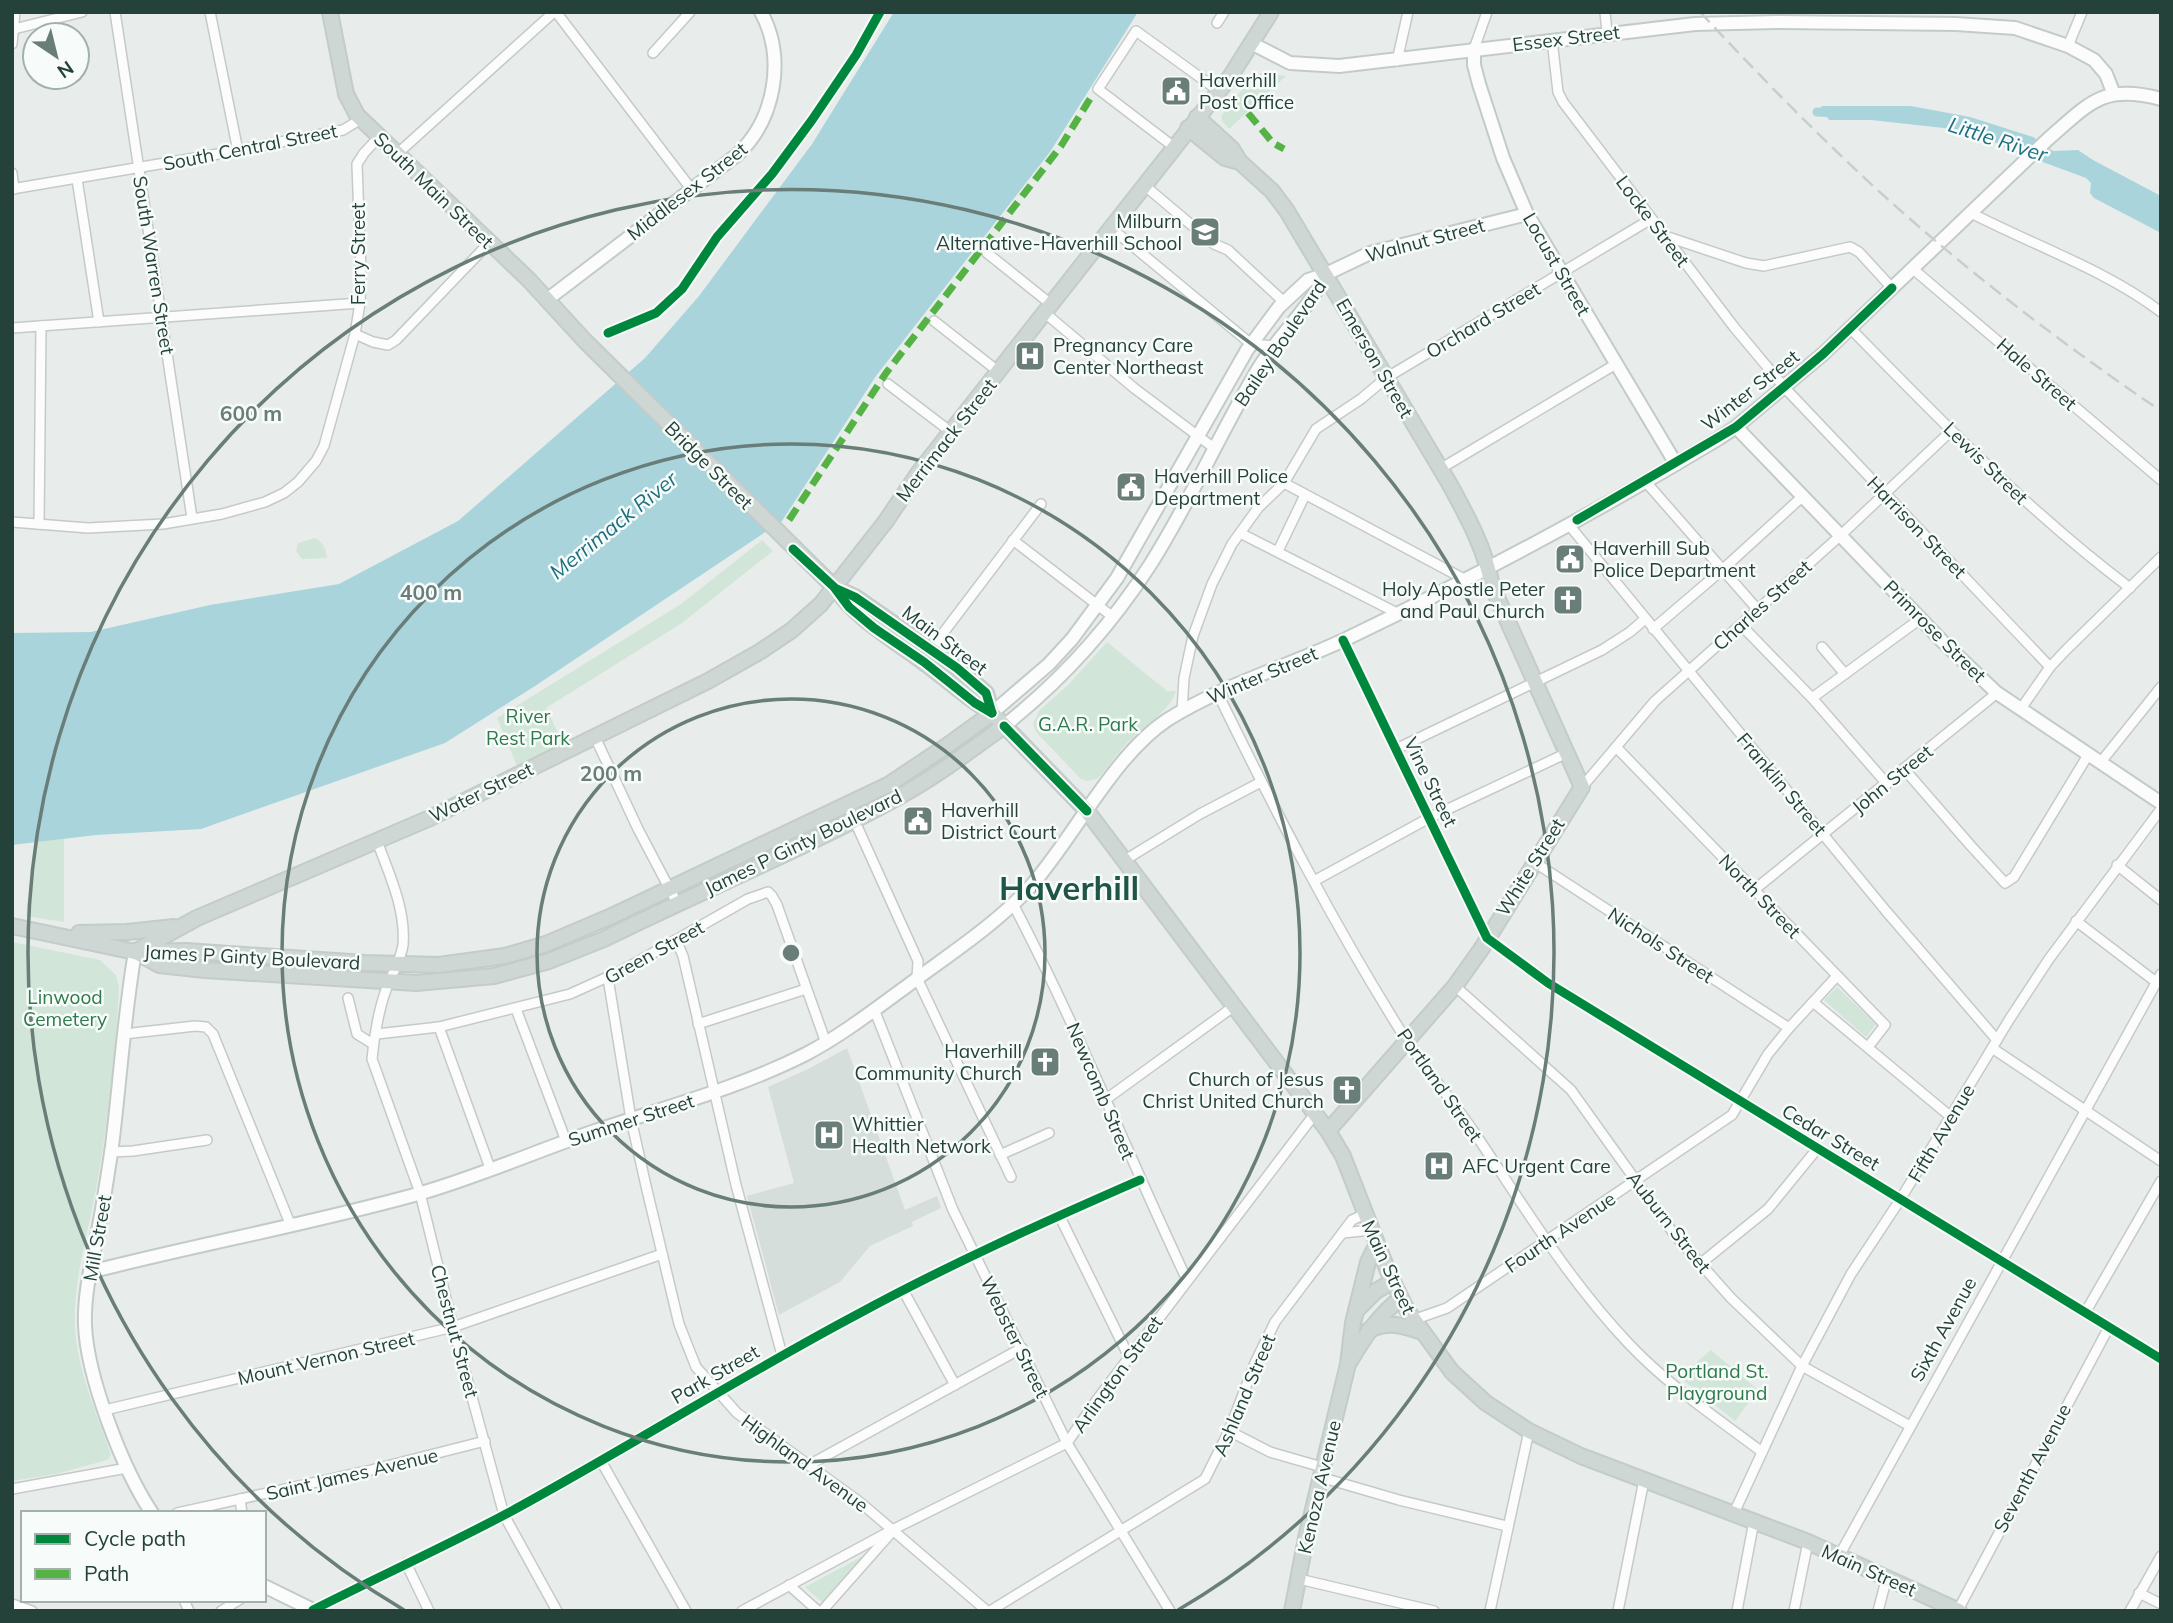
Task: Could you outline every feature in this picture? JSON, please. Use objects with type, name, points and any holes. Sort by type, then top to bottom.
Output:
[{"type":"main road","name":"South Main Street","points":[[330,12],[350,105],[379,137],[548,299],[585,341]]},
{"type":"main road","name":"Merrimack Street","points":[[834,587],[951,432],[1219,91],[1271,12]]},
{"type":"main road","points":[[1685,12],[1695,24]]},
{"type":"main road","name":"Middlesex Street","points":[[548,299],[750,143],[768,110],[772,92],[773,65],[766,14]]},
{"type":"main road","name":"Essex Street","points":[[1251,43],[1290,63],[1319,66],[1397,61],[1474,49],[1695,24],[1995,19],[2068,46],[2094,60],[2106,74],[2113,92]]},
{"type":"main road","name":"Locust Street","points":[[1474,49],[1474,65],[1479,85],[1503,158],[1527,214],[1676,464]]},
{"type":"main road","points":[[2113,92],[2143,94],[2161,99]]},
{"type":"main road","name":"Winter Street","points":[[1087,811],[1145,739],[1182,712],[1343,640],[1489,569],[1570,525],[1736,427],[1851,328],[2045,141],[2082,109],[2113,92]]},
{"type":"main road","name":"Emerson Street","points":[[1192,122],[1226,158],[1240,162],[1279,200],[1326,274],[1474,528],[1489,569]]},
{"type":"main road","name":"Walnut Street","points":[[1326,274],[1370,253],[1527,214]]},
{"type":"main road","name":"Bailey Boulevard","points":[[992,713],[1049,664],[1072,639],[1130,558],[1251,344],[1284,302],[1308,280],[1326,274]]},
{"type":"main road","name":"Bailey Boulevard","points":[[1004,726],[1037,701],[1078,660],[1113,617],[1150,564],[1259,368],[1317,292],[1326,274]]},
{"type":"main road","name":"Bridge Street","points":[[585,341],[834,587]]},
{"type":"main road","name":"Primrose Street","points":[[1736,427],[1920,619],[1997,693],[2161,803]]},
{"type":"main road","points":[[1489,569],[1492,586],[1582,787]]},
{"type":"main road","name":"Main Street","points":[[834,587],[855,597],[931,649],[986,693],[992,713]]},
{"type":"main road","name":"Main Street","points":[[834,587],[849,607],[874,628],[992,713],[1087,811],[1314,1115],[1328,1130],[1343,1156],[1401,1298],[1417,1326],[1465,1387],[1530,1431],[1581,1455],[1808,1542],[1887,1577],[1937,1606],[1958,1610]]},
{"type":"main road","name":"Water Street","points":[[12,926],[135,952],[182,925],[377,841],[708,681],[761,651],[807,617],[834,587]]},
{"type":"main road","name":"James P Ginty Boulevard","points":[[135,952],[186,951],[439,965],[527,950],[566,936],[888,785],[992,713]]},
{"type":"main road","name":"James P Ginty Boulevard","points":[[135,952],[159,965],[205,971],[389,982],[450,981],[521,970],[572,953],[852,820],[955,762],[1004,726]]},
{"type":"main road","name":"White Street","points":[[1328,1130],[1455,986],[1582,787]]},
{"type":"main road","name":"Summer Street","points":[[90,1272],[420,1194],[566,1141],[715,1093],[773,1070],[826,1043],[917,978],[1013,904],[1042,873],[1087,811]]},
{"type":"main road","name":"Water Street","points":[[51,934],[127,932],[182,925]]},
{"type":"main road","name":"Mill Street","points":[[135,952],[111,1152],[90,1272],[85,1324],[93,1370],[105,1410],[127,1468],[151,1511]]},
{"type":"main road","name":"Kenoza Avenue","points":[[1292,1611],[1321,1472],[1348,1364],[1349,1343],[1356,1311],[1368,1262],[1377,1244]]},
{"type":"main road","points":[[1356,1311],[1376,1291],[1393,1281]]},
{"type":"main road","name":"Kenoza Avenue","points":[[1348,1364],[1382,1313],[1401,1298]]},
{"type":"main road","points":[[1368,1331],[1383,1324],[1417,1326]]},
{"type":"main road","points":[[266,1587],[314,1610]]},
{"type":"street","points":[[12,44],[15,12]]},
{"type":"street","points":[[14,29],[82,12]]},
{"type":"street","name":"South Warren Street","points":[[114,12],[192,518]]},
{"type":"street","points":[[210,12],[237,151]]},
{"type":"street","points":[[397,154],[555,12],[692,190]]},
{"type":"street","points":[[653,52],[690,12]]},
{"type":"street","points":[[1217,23],[1224,12]]},
{"type":"street","points":[[1397,61],[1408,12]]},
{"type":"street","points":[[1474,49],[1487,12]]},
{"type":"street","points":[[1605,12],[1607,33]]},
{"type":"street","points":[[2068,46],[2082,12]]},
{"type":"street","points":[[1174,146],[1098,89],[1136,31],[1219,91]]},
{"type":"street","name":"Locke Street","points":[[1552,40],[1558,92],[1563,102],[1734,327],[1784,387]]},
{"type":"street","name":"South Central Street","points":[[13,189],[343,130],[361,119]]},
{"type":"street","name":"Ferry Street","points":[[12,522],[88,528],[163,524],[222,514],[265,502],[284,493],[298,482],[318,457],[332,421],[355,334],[360,303],[357,164],[379,137]]},
{"type":"street","points":[[12,173],[13,189]]},
{"type":"street","points":[[77,179],[99,322]]},
{"type":"street","points":[[1144,185],[1214,244],[1228,250],[1284,302]]},
{"type":"street","points":[[1971,213],[2142,298],[2161,312]]},
{"type":"street","name":"Orchard Street","points":[[1182,712],[1184,678],[1193,636],[1212,584],[1240,533],[1258,508],[1284,483],[1316,429],[1361,399],[1386,378],[1651,219]]},
{"type":"street","points":[[1111,228],[1251,344],[1274,346]]},
{"type":"street","points":[[1665,236],[1746,263],[1764,266],[1845,247],[1855,248],[1892,288]]},
{"type":"street","points":[[355,334],[388,345],[396,340],[489,243]]},
{"type":"street","points":[[987,253],[1198,438],[1214,448]]},
{"type":"street","name":"Hale Street","points":[[1913,269],[2161,480]]},
{"type":"street","points":[[12,328],[360,303]]},
{"type":"street","points":[[934,321],[999,372]]},
{"type":"street","points":[[38,524],[41,326]]},
{"type":"street","name":"Lewis Street","points":[[1851,328],[1994,473],[2071,541],[2130,588]]},
{"type":"street","points":[[1440,469],[1616,364]]},
{"type":"street","points":[[888,384],[951,432]]},
{"type":"street","name":"Harrison Street","points":[[1784,387],[2050,667]]},
{"type":"street","name":"Charles Street","points":[[1582,787],[1655,701],[1841,535],[1951,431]]},
{"type":"street","points":[[1645,481],[1758,610]]},
{"type":"street","points":[[1284,483],[1466,580]]},
{"type":"street","points":[[1278,551],[1305,495]]},
{"type":"street","points":[[1653,629],[1803,496]]},
{"type":"street","points":[[931,649],[1041,504]]},
{"type":"street","name":"Franklin Street","points":[[1570,525],[1995,1044],[2161,1161]]},
{"type":"street","points":[[1240,533],[1397,613]]},
{"type":"street","points":[[1013,540],[1113,617]]},
{"type":"street","points":[[2020,710],[2050,667],[2161,557]]},
{"type":"street","points":[[1396,749],[1615,643],[1645,619]]},
{"type":"street","points":[[1812,698],[1920,619]]},
{"type":"street","points":[[1741,625],[1812,698],[1887,784]]},
{"type":"street","name":"Vine Street","points":[[1343,640],[1487,938]]},
{"type":"street","points":[[1822,647],[1845,674]]},
{"type":"street","points":[[1905,770],[2006,883],[2014,877],[2094,759],[2161,687]]},
{"type":"street","name":"John Street","points":[[1754,890],[1997,693]]},
{"type":"street","name":"Portland Street","points":[[1218,694],[1314,881],[1407,1041],[1450,1097],[1582,1289],[1632,1347],[1673,1384],[1762,1452]]},
{"type":"street","points":[[594,737],[677,903]]},
{"type":"street","name":"North Street","points":[[1616,747],[1885,1025],[1868,1047]]},
{"type":"street","points":[[1314,881],[1429,818],[1567,752]]},
{"type":"street","points":[[1125,860],[1200,814],[1261,782]]},
{"type":"street","points":[[846,804],[918,961],[917,978],[1011,1177]]},
{"type":"street","name":"Fifth Avenue","points":[[1734,1513],[1802,1366],[1851,1273],[1900,1200],[2049,959],[2161,809]]},
{"type":"street","points":[[373,1045],[389,982],[403,947],[403,924],[396,893],[377,841]]},
{"type":"street","name":"Nichols Street","points":[[1534,862],[1789,1028]]},
{"type":"street","points":[[2117,865],[2161,900]]},
{"type":"street","name":"Green Street","points":[[377,1034],[439,1027],[570,994],[608,978],[748,899],[768,892],[777,905],[826,1043]]},
{"type":"street","name":"Newcomb Street","points":[[1013,904],[1057,990],[1187,1280]]},
{"type":"street","points":[[2076,921],[2158,978]]},
{"type":"street","name":"Cedar Street","points":[[1487,938],[1548,983],[2085,1313],[2159,1354]]},
{"type":"street","points":[[676,940],[683,956],[736,1185],[782,1355]]},
{"type":"street","name":"Fourth Avenue","points":[[1417,1326],[1732,1115],[1768,1054],[1837,976]]},
{"type":"street","name":"Highland Avenue","points":[[608,978],[631,1119],[679,1324],[696,1367],[718,1393],[749,1422],[893,1530],[988,1611]]},
{"type":"street","name":"Sixth Avenue","points":[[1839,1556],[2158,978]]},
{"type":"street","name":"Auburn Street","points":[[1455,986],[1578,1098],[1675,1234],[1731,1298],[1802,1366],[1910,1426]]},
{"type":"street","points":[[698,1024],[806,989]]},
{"type":"street","name":"Chestnut Street","points":[[348,998],[357,1034],[373,1045],[372,1059],[420,1194],[504,1514],[557,1611]]},
{"type":"street","points":[[1813,1002],[1951,1117]]},
{"type":"street","points":[[1105,1100],[1233,1007]]},
{"type":"street","points":[[516,1009],[566,1141]]},
{"type":"street","name":"Webster Street","points":[[874,1009],[944,1187],[974,1254],[1067,1443],[1170,1611]]},
{"type":"street","points":[[124,1034],[195,1026],[206,1027],[213,1034],[291,1226]]},
{"type":"street","points":[[439,1027],[490,1168]]},
{"type":"street","name":"Arlington Street","points":[[742,1611],[893,1530],[1067,1443],[1129,1357],[1314,1115]]},
{"type":"street","points":[[1000,1155],[1049,1133]]},
{"type":"street","points":[[111,1152],[133,1152],[207,1140]]},
{"type":"street","points":[[1700,1264],[1768,1209],[1817,1149]]},
{"type":"street","name":"Park Street","points":[[314,1610],[504,1514],[601,1461],[782,1355],[903,1290],[974,1254],[1140,1180]]},
{"type":"street","points":[[2085,1313],[2161,1181]]},
{"type":"street","name":"Ashland Street","points":[[988,1611],[1205,1479],[1229,1431],[1255,1363],[1275,1322],[1352,1220],[1365,1214]]},
{"type":"street","points":[[1059,1215],[1129,1357]]},
{"type":"street","points":[[1343,1233],[1371,1230]]},
{"type":"street","name":"Mount Vernon Street","points":[[105,1410],[453,1327],[662,1254]]},
{"type":"street","points":[[903,1290],[955,1385]]},
{"type":"street","name":"Seventh Avenue","points":[[1958,1610],[2109,1327]]},
{"type":"street","points":[[809,1465],[1022,1348]]},
{"type":"street","points":[[1229,1431],[1321,1472],[1399,1500],[1507,1526]]},
{"type":"street","points":[[1490,1611],[1530,1431]]},
{"type":"street","name":"Saint James Avenue","points":[[186,1511],[485,1441]]},
{"type":"street","points":[[601,1461],[686,1611]]},
{"type":"street","points":[[12,1489],[127,1468]]},
{"type":"street","points":[[1618,1611],[1644,1480]]},
{"type":"street","points":[[240,1499],[242,1511]]},
{"type":"street","points":[[1737,1611],[1754,1521]]},
{"type":"street","points":[[789,1585],[820,1611],[893,1530]]},
{"type":"street","points":[[1794,1611],[1808,1542]]},
{"type":"street","points":[[2130,1611],[2161,1556]]},
{"type":"street","points":[[406,1563],[429,1611]]},
{"type":"street","points":[[1878,1611],[1887,1577]]},
{"type":"street","points":[[1298,1579],[1434,1611]]},
{"type":"street","points":[[2139,1593],[2161,1604]]},
{"type":"street","points":[[12,1604],[32,1611]]},
{"type":"shaded area","name":"Whittier Health Network","points":[[847,1048],[905,1210],[937,1196],[941,1208],[912,1222],[913,1226],[870,1246],[840,1282],[779,1315],[747,1196],[794,1183],[768,1087]]},
{"type":"green space","points":[[1261,73],[1286,76],[1229,129],[1221,116],[1252,77]]},
{"type":"green space","points":[[315,538],[324,546],[327,558],[302,559],[296,551],[298,543]]},
{"type":"green space","name":"River Rest Park","points":[[762,540],[773,551],[682,623],[546,708],[563,743],[517,766],[497,718],[681,604]]},
{"type":"green space","name":"G.A.R. Park","points":[[1107,642],[1167,691],[1176,691],[1168,705],[1126,744],[1097,779],[1086,781],[1036,732],[1033,724],[1039,711],[1069,684]]},
{"type":"green space","points":[[64,838],[64,922],[26,916],[34,842]]},
{"type":"green space","name":"Linwood Cemetery","points":[[12,942],[100,960],[116,975],[119,987],[108,1114],[75,1309],[77,1343],[88,1392],[111,1455],[104,1461],[56,1474],[12,1481]]},
{"type":"green space","points":[[1837,987],[1876,1024],[1866,1037],[1824,1000]]},
{"type":"green space","name":"Portland St. Playground","points":[[1711,1350],[1758,1390],[1735,1421],[1679,1377]]},
{"type":"green space","points":[[865,1555],[823,1603],[805,1587]]},
{"type":"water","name":"Merrimack River","points":[[894,12],[1138,12],[1050,152],[876,376],[782,521],[445,743],[201,829],[96,835],[12,845],[12,633],[91,632],[210,605],[339,584],[458,521],[645,358],[699,296],[812,144]]},
{"type":"water","points":[[1821,106],[1911,106],[1970,117],[2033,137],[2053,151],[2078,150],[2161,196],[2161,233],[2094,198],[2090,193],[2091,183],[2086,178],[2013,151],[1971,131],[1871,120],[1829,120]]},
{"type":"waterway","name":"Little River","points":[[1817,112],[1835,113]]},
{"type":"railway","points":[[1700,12],[1766,82],[1911,220],[2033,319],[2161,411]]},
{"type":"marked path","points":[[789,520],[886,373],[1061,146],[1093,94]]},
{"type":"marked path","points":[[1248,113],[1273,143],[1284,149]]},
{"type":"cycle path","points":[[608,333],[656,313],[682,289],[717,237],[772,174],[812,120],[856,55],[880,12]]},
{"type":"cycle path","points":[[1577,520],[1736,427],[1823,354],[1892,288]]},
{"type":"cycle path","points":[[793,549],[834,587],[849,607],[874,628],[992,713]]},
{"type":"cycle path","points":[[837,589],[855,597],[957,668],[986,693],[992,713]]},
{"type":"cycle path","points":[[1343,640],[1487,938],[1548,983],[2161,1359]]},
{"type":"cycle path","points":[[1004,726],[1087,811]]},
{"type":"cycle path","points":[[313,1610],[508,1513],[814,1338],[927,1278],[1140,1180]]},
{"type":"place","name":"Haverhill Post Office","points":[[1176,91]]},
{"type":"place","name":"Milburn Alternative-Haverhill School","points":[[1205,232]]},
{"type":"place","name":"Pregnancy Care Center Northeast","points":[[1030,356]]},
{"type":"place","name":"Haverhill Police Department","points":[[1131,487]]},
{"type":"place","name":"Haverhill Sub Police Department","points":[[1570,559]]},
{"type":"place","name":"Holy Apostle Peter and Paul Church","points":[[1568,600]]},
{"type":"place","name":"Haverhill District Court","points":[[918,821]]},
{"type":"place","name":"Haverhill Community Church","points":[[1045,1062]]},
{"type":"place","name":"Church of Jesus Christ United Church","points":[[1347,1090]]},
{"type":"place","name":"Whittier Health Network","points":[[829,1135]]},
{"type":"place","name":"AFC Urgent Care","points":[[1439,1166]]},
{"type":"district","name":"Haverhill","points":[[1069,887]]}]
